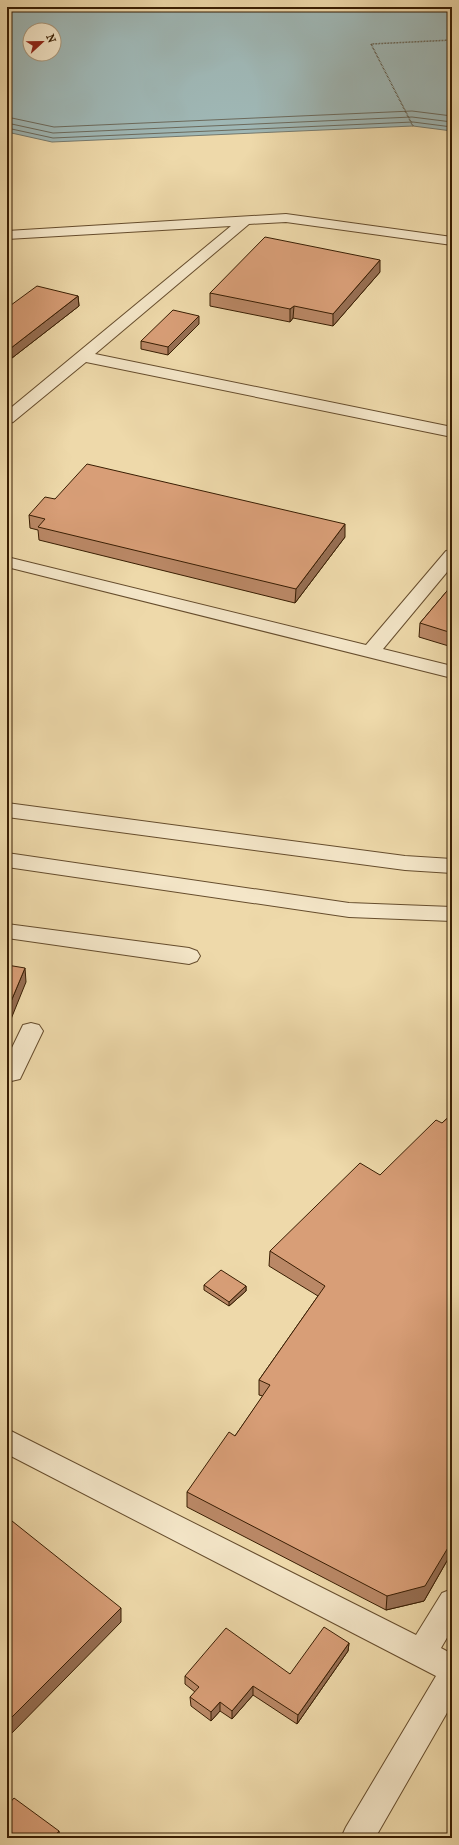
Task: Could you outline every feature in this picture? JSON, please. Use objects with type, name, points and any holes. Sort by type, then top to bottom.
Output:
[{"type":"street","points":[[7,235],[286,218],[452,241]]},
{"type":"street","points":[[7,419],[245,220]]},
{"type":"street","points":[[81,356],[452,432]]},
{"type":"street","points":[[370,652],[452,555]]},
{"type":"street","points":[[7,562],[452,672]]},
{"type":"street","points":[[7,810],[405,863],[452,866]]},
{"type":"street","points":[[7,860],[349,910],[452,914]]},
{"type":"street","points":[[7,931],[189,956]]},
{"type":"street","points":[[7,1073],[12,1073],[31,1031]]},
{"type":"street","points":[[7,1441],[452,1669]]},
{"type":"street","points":[[422,1653],[452,1602]]},
{"type":"street","points":[[357,1838],[452,1676]]},
{"type":"path","points":[[413,126],[371,44],[452,40]]},
{"type":"water","points":[[7,7],[452,7],[452,131],[413,126],[52,142],[7,132]]},
{"type":"building","points":[[265,237],[380,260],[333,314],[294,306],[290,309],[210,293]]},
{"type":"building","points":[[37,286],[78,296],[11,348],[7,346],[7,308]]},
{"type":"building","points":[[173,310],[199,316],[168,347],[141,341]]},
{"type":"building","points":[[87,464],[345,524],[296,589],[38,527],[45,519],[29,515],[45,497],[55,499]]},
{"type":"building","points":[[452,585],[452,633],[420,623]]},
{"type":"building","points":[[7,965],[25,968],[7,1011]]},
{"type":"building","points":[[452,1114],[452,1541],[425,1586],[387,1596],[187,1492],[229,1432],[235,1436],[270,1385],[259,1380],[325,1286],[270,1251],[360,1163],[380,1175],[436,1120],[442,1123]]},
{"type":"building","points":[[221,1270],[246,1286],[229,1302],[204,1285]]},
{"type":"building","points":[[7,1517],[121,1608],[7,1722]]},
{"type":"building","points":[[324,1627],[349,1643],[298,1715],[253,1686],[232,1711],[220,1702],[211,1712],[190,1697],[199,1687],[185,1676],[226,1628],[290,1674]]},
{"type":"building","points":[[14,1798],[59,1831],[53,1838],[7,1838],[7,1806]]}]
